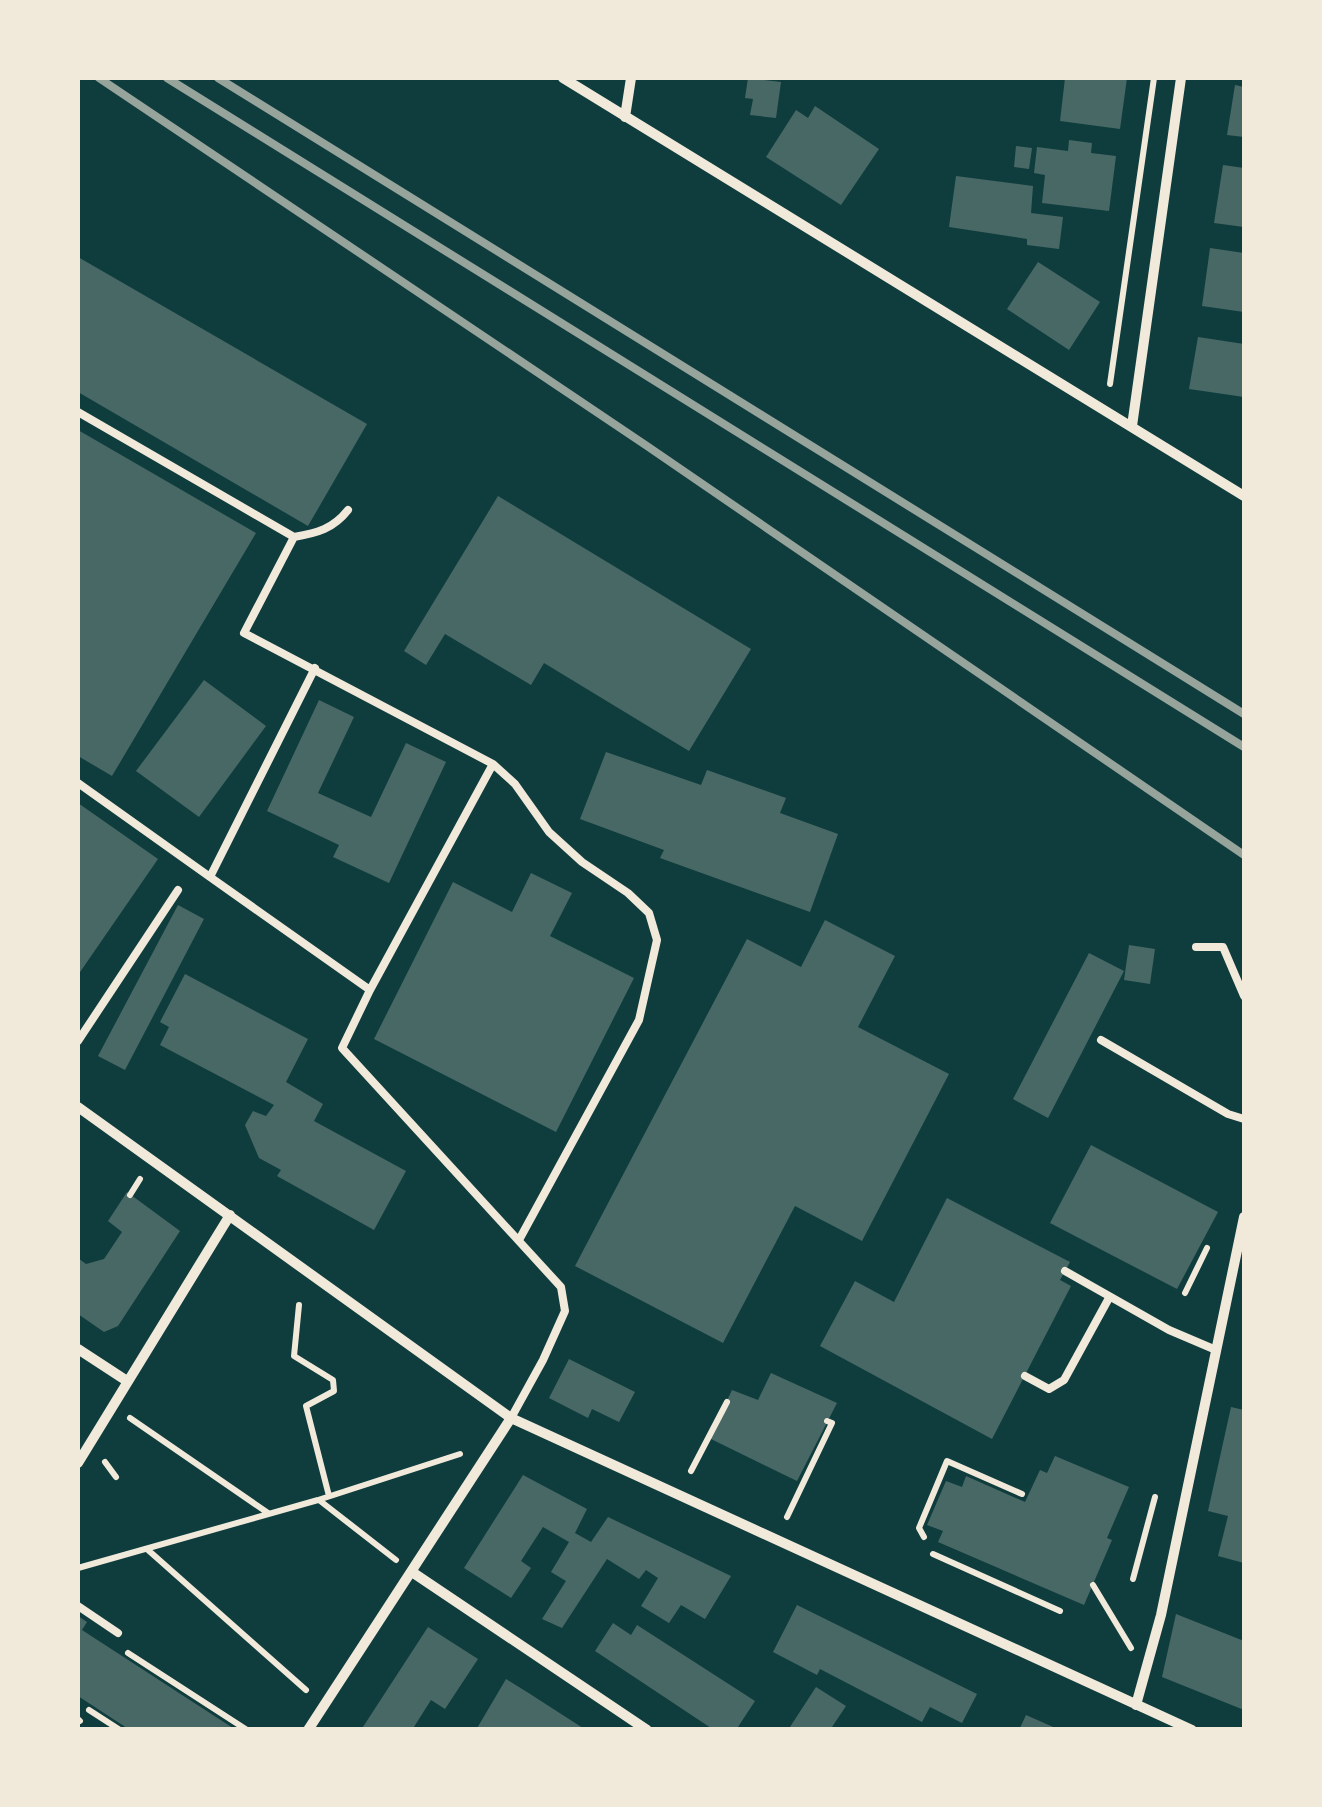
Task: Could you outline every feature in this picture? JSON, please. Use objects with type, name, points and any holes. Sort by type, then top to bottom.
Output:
[{"type":"street","points":[[563,78],[1244,496]]},
{"type":"street","points":[[625,117],[631,78]]},
{"type":"street","points":[[1132,426],[1182,78]]},
{"type":"street","points":[[78,1107],[511,1418],[1192,1730]]},
{"type":"street","points":[[78,1463],[230,1215]]},
{"type":"street","points":[[1136,1705],[1161,1615],[1244,1217]]},
{"type":"street","points":[[78,1349],[127,1382]]},
{"type":"street","points":[[308,1730],[511,1418]]},
{"type":"street","points":[[412,1572],[647,1730]]},
{"type":"lane","points":[[78,412],[294,537],[322,532],[348,510]]},
{"type":"lane","points":[[294,537],[244,633],[494,764],[515,784],[550,832],[649,913],[657,940],[639,1020],[519,1240]]},
{"type":"lane","points":[[210,877],[315,668]]},
{"type":"lane","points":[[494,764],[342,1048],[562,1287],[565,1311],[511,1418]]},
{"type":"lane","points":[[78,784],[370,990]]},
{"type":"lane","points":[[78,1041],[178,890]]},
{"type":"lane","points":[[1196,947],[1222,947],[1244,996]]},
{"type":"lane","points":[[1102,1040],[1228,1114],[1244,1119]]},
{"type":"lane","points":[[1065,1271],[1169,1330],[1216,1350]]},
{"type":"lane","points":[[1025,1376],[1048,1389],[1064,1380],[1109,1298]]},
{"type":"lane","points":[[78,1606],[118,1633]]},
{"type":"path","points":[[1110,384],[1154,78]]},
{"type":"path","points":[[1184,1293],[1207,1248],[1200,1245]]},
{"type":"path","points":[[299,1305],[294,1356],[333,1380],[334,1391],[306,1406],[328,1496]]},
{"type":"path","points":[[690,1471],[726,1402]]},
{"type":"path","points":[[112,1406],[269,1514]]},
{"type":"path","points":[[786,1516],[832,1423],[827,1421]]},
{"type":"path","points":[[78,1568],[318,1500],[460,1454]]},
{"type":"path","points":[[924,1537],[918,1528],[947,1462],[1022,1494]]},
{"type":"path","points":[[1133,1579],[1156,1497]]},
{"type":"path","points":[[318,1500],[393,1557]]},
{"type":"path","points":[[148,1549],[306,1690]]},
{"type":"path","points":[[933,1554],[1060,1611]]},
{"type":"path","points":[[1093,1585],[1132,1649]]},
{"type":"path","points":[[128,1653],[248,1730]]},
{"type":"path","points":[[89,1710],[120,1730]]},
{"type":"building","points":[[748,78],[781,82],[776,118],[750,115],[753,99],[745,98]]},
{"type":"building","points":[[1065,78],[1127,78],[1120,129],[1060,121]]},
{"type":"building","points":[[1235,85],[1244,87],[1244,137],[1227,135]]},
{"type":"building","points":[[815,106],[879,149],[841,205],[766,157],[796,110],[808,118]]},
{"type":"building","points":[[1069,140],[1092,143],[1091,153],[1116,156],[1109,211],[1042,203],[1045,175],[1034,173],[1037,147],[1068,151]]},
{"type":"building","points":[[1016,146],[1032,148],[1029,169],[1014,167]]},
{"type":"building","points":[[1223,165],[1244,168],[1244,227],[1214,223]]},
{"type":"building","points":[[956,176],[1033,186],[1031,213],[1063,217],[1059,249],[1027,245],[1027,239],[949,227]]},
{"type":"building","points":[[1210,248],[1244,253],[1244,312],[1202,306]]},
{"type":"building","points":[[78,257],[367,424],[308,526],[78,392]]},
{"type":"building","points":[[1038,262],[1100,302],[1069,350],[1007,309]]},
{"type":"building","points":[[1198,337],[1244,344],[1244,397],[1189,389]]},
{"type":"building","points":[[78,430],[256,533],[112,776],[78,756]]},
{"type":"building","points":[[498,496],[751,649],[689,751],[544,663],[531,685],[445,634],[426,665],[404,651]]},
{"type":"building","points":[[204,680],[266,726],[199,817],[136,771]]},
{"type":"building","points":[[319,700],[354,717],[318,793],[371,817],[406,743],[446,762],[389,883],[333,857],[339,845],[267,811]]},
{"type":"building","points":[[606,752],[701,785],[707,770],[786,798],[780,813],[838,834],[810,912],[660,858],[664,850],[580,819]]},
{"type":"building","points":[[78,803],[158,859],[78,975]]},
{"type":"building","points":[[531,873],[572,893],[550,936],[634,978],[556,1132],[374,1039],[453,882],[512,912]]},
{"type":"building","points":[[178,905],[204,919],[125,1070],[98,1056]]},
{"type":"building","points":[[825,920],[895,956],[858,1027],[949,1074],[862,1241],[795,1206],[723,1343],[575,1266],[747,939],[801,967]]},
{"type":"building","points":[[1129,945],[1155,949],[1150,984],[1124,980]]},
{"type":"building","points":[[1089,953],[1124,971],[1048,1118],[1013,1099]]},
{"type":"building","points":[[185,974],[308,1039],[286,1082],[323,1104],[314,1121],[406,1171],[374,1230],[277,1176],[281,1170],[259,1158],[245,1125],[253,1111],[266,1116],[274,1105],[160,1045],[169,1027],[160,1022]]},
{"type":"building","points":[[1091,1145],[1218,1212],[1177,1289],[1050,1223]]},
{"type":"building","points":[[127,1192],[180,1231],[118,1326],[104,1332],[78,1314],[78,1258],[86,1264],[104,1259],[122,1232],[108,1221]]},
{"type":"building","points":[[947,1198],[1070,1262],[1060,1280],[1071,1286],[992,1439],[820,1346],[855,1281],[894,1302]]},
{"type":"building","points":[[569,1359],[635,1392],[619,1422],[592,1409],[588,1418],[549,1398]]},
{"type":"building","points":[[771,1373],[837,1403],[797,1481],[709,1438],[732,1390],[758,1400]]},
{"type":"building","points":[[1231,1407],[1244,1410],[1244,1563],[1218,1556],[1228,1516],[1208,1511]]},
{"type":"building","points":[[1055,1456],[1129,1487],[1107,1538],[1112,1540],[1084,1605],[938,1542],[943,1531],[927,1525],[946,1481],[962,1487],[966,1476],[1025,1502],[1040,1470],[1047,1473]]},
{"type":"building","points":[[523,1475],[587,1509],[575,1533],[591,1542],[608,1517],[731,1576],[705,1619],[681,1605],[669,1623],[641,1606],[658,1578],[646,1570],[639,1579],[607,1559],[562,1628],[542,1619],[566,1581],[551,1572],[569,1542],[543,1527],[521,1561],[531,1568],[511,1598],[464,1568]]},
{"type":"building","points":[[797,1605],[977,1694],[962,1723],[930,1707],[922,1722],[820,1669],[817,1675],[773,1652]]},
{"type":"building","points":[[1176,1614],[1244,1641],[1244,1710],[1162,1677]]},
{"type":"building","points":[[78,1616],[87,1622],[82,1630],[236,1730],[130,1730],[78,1696]]},
{"type":"building","points":[[613,1623],[631,1635],[637,1625],[755,1701],[736,1730],[714,1730],[595,1651]]},
{"type":"building","points":[[428,1627],[478,1659],[445,1709],[431,1700],[412,1730],[361,1730]]},
{"type":"building","points":[[506,1679],[527,1692],[586,1730],[476,1730]]},
{"type":"building","points":[[816,1687],[846,1706],[830,1730],[788,1730]]},
{"type":"building","points":[[1026,1715],[1060,1730],[1019,1730]]},
{"type":"railway","points":[[99,78],[647,446],[1244,855]]},
{"type":"railway","points":[[167,78],[1244,747]]},
{"type":"railway","points":[[218,78],[1244,714]]}]
